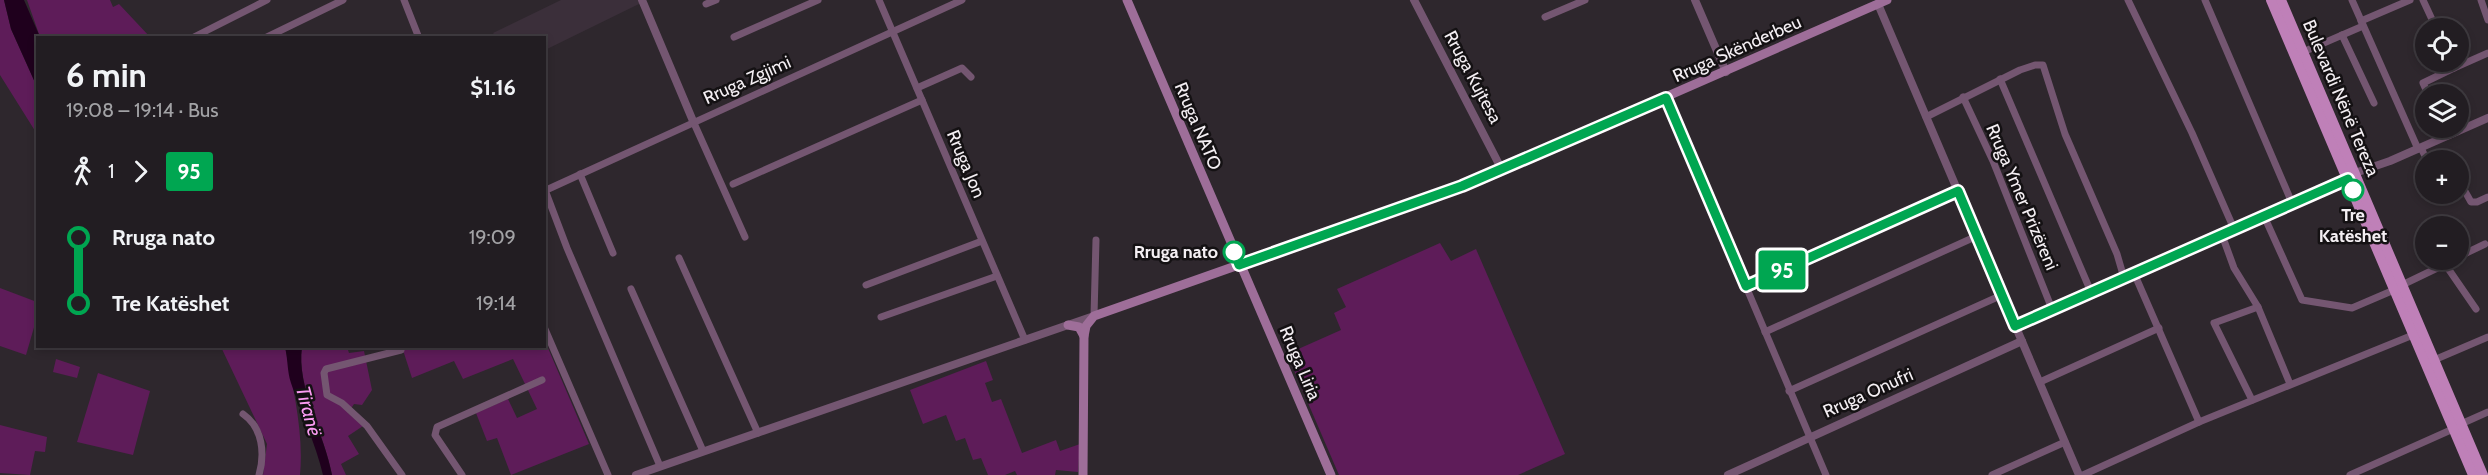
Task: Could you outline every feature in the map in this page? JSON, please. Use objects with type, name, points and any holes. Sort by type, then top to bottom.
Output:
[{"type":"main road","name":"Rruga NATO","points":[[1127,0],[1239,265]]},
{"type":"main road","name":"Rruga Skënderbeu","points":[[1094,316],[1502,170],[1726,72],[1875,3],[1887,0]]},
{"type":"main road","name":"Bulevardi Nënë Tereza","points":[[2271,0],[2352,176]]},
{"type":"main road","name":"Bulevardi Nënë Tereza","points":[[2281,0],[2398,287],[2434,360],[2457,426]]},
{"type":"main road","name":"Rruga Liria","points":[[1239,265],[1331,475]]},
{"type":"main road","name":"Bulevardi Nënë Tereza","points":[[2398,287],[2414,335],[2457,426],[2481,470]]},
{"type":"main road","points":[[1083,475],[1084,336],[1086,326],[1094,316]]},
{"type":"main road","points":[[1068,325],[1079,327],[1084,336]]},
{"type":"street","points":[[196,36],[267,0]]},
{"type":"street","points":[[269,36],[343,0]]},
{"type":"street","points":[[404,0],[418,36]]},
{"type":"street","points":[[642,0],[745,237]]},
{"type":"street","points":[[706,4],[716,0]]},
{"type":"street","points":[[734,37],[818,0]]},
{"type":"street","name":"Rruga Jon","points":[[879,0],[1025,340]]},
{"type":"street","name":"Rruga Zgjimi","points":[[546,190],[962,0]]},
{"type":"street","name":"Rruga Kujtesa","points":[[1414,0],[1502,170]]},
{"type":"street","points":[[1545,17],[1585,0]]},
{"type":"street","points":[[1695,0],[1726,72]]},
{"type":"street","points":[[2128,0],[2192,133],[2234,229]]},
{"type":"street","points":[[2205,0],[2292,203]]},
{"type":"street","points":[[2352,0],[2420,149]]},
{"type":"street","points":[[2303,52],[2410,0]]},
{"type":"street","points":[[2423,0],[2431,18]]},
{"type":"street","points":[[2481,0],[2488,20]]},
{"type":"street","points":[[1875,3],[2081,475],[2199,422],[2414,335]]},
{"type":"street","points":[[2342,35],[2374,103]]},
{"type":"street","points":[[2469,59],[2488,53]]},
{"type":"street","points":[[1926,117],[2000,79],[2035,65],[2043,65],[2065,134],[2117,254],[2124,278]]},
{"type":"street","points":[[917,88],[962,68],[971,77]]},
{"type":"street","points":[[2423,84],[2441,72]]},
{"type":"street","points":[[2000,79],[2091,292]]},
{"type":"street","name":"Rruga Ymer Prizëreni","points":[[1963,97],[1993,161],[2052,309]]},
{"type":"street","points":[[1666,98],[1826,475]]},
{"type":"street","points":[[733,184],[922,100]]},
{"type":"street","points":[[2469,126],[2488,118]]},
{"type":"street","points":[[2015,326],[2443,138]]},
{"type":"street","points":[[580,174],[613,253]]},
{"type":"street","points":[[1746,286],[1958,191]]},
{"type":"street","points":[[546,193],[567,248],[660,466]]},
{"type":"street","points":[[2469,198],[2471,202],[2477,202],[2488,196]]},
{"type":"street","points":[[2264,216],[2302,300],[2352,308],[2433,270]]},
{"type":"street","points":[[2222,235],[2234,268],[2258,307],[2290,384]]},
{"type":"street","points":[[1765,332],[1977,236]]},
{"type":"street","points":[[636,475],[1094,316],[1096,240]]},
{"type":"street","points":[[866,285],[982,241]]},
{"type":"street","points":[[2469,252],[2485,244]]},
{"type":"street","points":[[680,258],[758,433]]},
{"type":"street","points":[[2449,270],[2476,309]]},
{"type":"street","points":[[2134,273],[2199,422]]},
{"type":"street","points":[[881,317],[997,276]]},
{"type":"street","points":[[631,289],[703,451]]},
{"type":"street","points":[[1789,391],[2002,295]]},
{"type":"street","points":[[2252,400],[2214,323],[2258,307]]},
{"type":"street","points":[[2040,382],[2159,328]]},
{"type":"street","points":[[546,332],[608,475]]},
{"type":"street","points":[[2434,360],[2488,337]]},
{"type":"street","name":"Rruga Onufri","points":[[1728,475],[2022,341]]},
{"type":"street","points":[[400,348],[401,350],[326,369],[324,373],[327,395],[342,403],[367,426],[402,475]]},
{"type":"street","points":[[462,475],[435,435],[437,427],[542,380]]},
{"type":"street","points":[[2350,475],[2488,411]]},
{"type":"street","points":[[243,414],[250,418],[260,436],[262,464],[258,475]]},
{"type":"street","points":[[1992,475],[2065,442]]},
{"type":"shaded area","points":[[0,0],[4,0],[11,29],[36,85],[36,132],[0,75]]},
{"type":"shaded area","points":[[27,0],[110,0],[113,7],[119,4],[149,36],[40,36]]},
{"type":"shaded area","points":[[561,0],[639,0],[641,3],[546,50],[546,36],[495,36],[493,33]]},
{"type":"shaded area","points":[[1440,243],[1451,261],[1476,249],[1565,454],[1518,475],[1339,475],[1287,354],[1341,330],[1334,313],[1346,307],[1337,289]]},
{"type":"shaded area","points":[[0,288],[36,302],[36,320],[26,355],[0,346]]},
{"type":"shaded area","points":[[546,343],[589,444],[511,475],[497,438],[487,441],[476,413],[508,399],[517,418],[537,409],[513,359],[463,379],[454,361],[412,378],[402,348],[546,348]]},
{"type":"shaded area","points":[[221,348],[285,348],[299,427],[300,475],[263,475],[267,444]]},
{"type":"shaded area","points":[[302,348],[347,348],[349,353],[364,351],[372,390],[362,405],[354,404],[348,413],[363,426],[348,436],[359,454],[341,464],[346,475],[332,475],[307,394],[301,362]]},
{"type":"shaded area","points":[[56,359],[80,367],[77,378],[53,372]]},
{"type":"shaded area","points":[[986,361],[993,380],[985,383],[992,402],[1001,399],[1022,453],[1056,440],[1060,451],[1080,444],[1078,472],[1056,470],[1055,475],[1017,475],[1015,471],[1005,475],[988,475],[981,458],[973,460],[965,438],[956,441],[946,415],[923,424],[910,390]]},
{"type":"shaded area","points":[[98,373],[150,391],[133,455],[77,442]]},
{"type":"shaded area","points":[[0,425],[47,437],[45,452],[35,451],[30,475],[0,473]]},
{"type":"water","points":[[4,0],[24,0],[40,36],[36,36],[36,85],[11,29]]},
{"type":"water","name":"Tiranë","points":[[285,348],[302,348],[301,362],[307,395],[332,475],[323,475],[289,374]]},
{"type":"bus line","name":"95","points":[[1234,252],[1239,265],[1335,232],[1502,170],[1666,98],[1746,286],[1958,191],[2015,326],[2348,179],[2353,190]]},
{"type":"place","name":"Tre Katëshet","points":[[2353,190]]},
{"type":"place","name":"Rruga nato","points":[[1234,252]]}]
